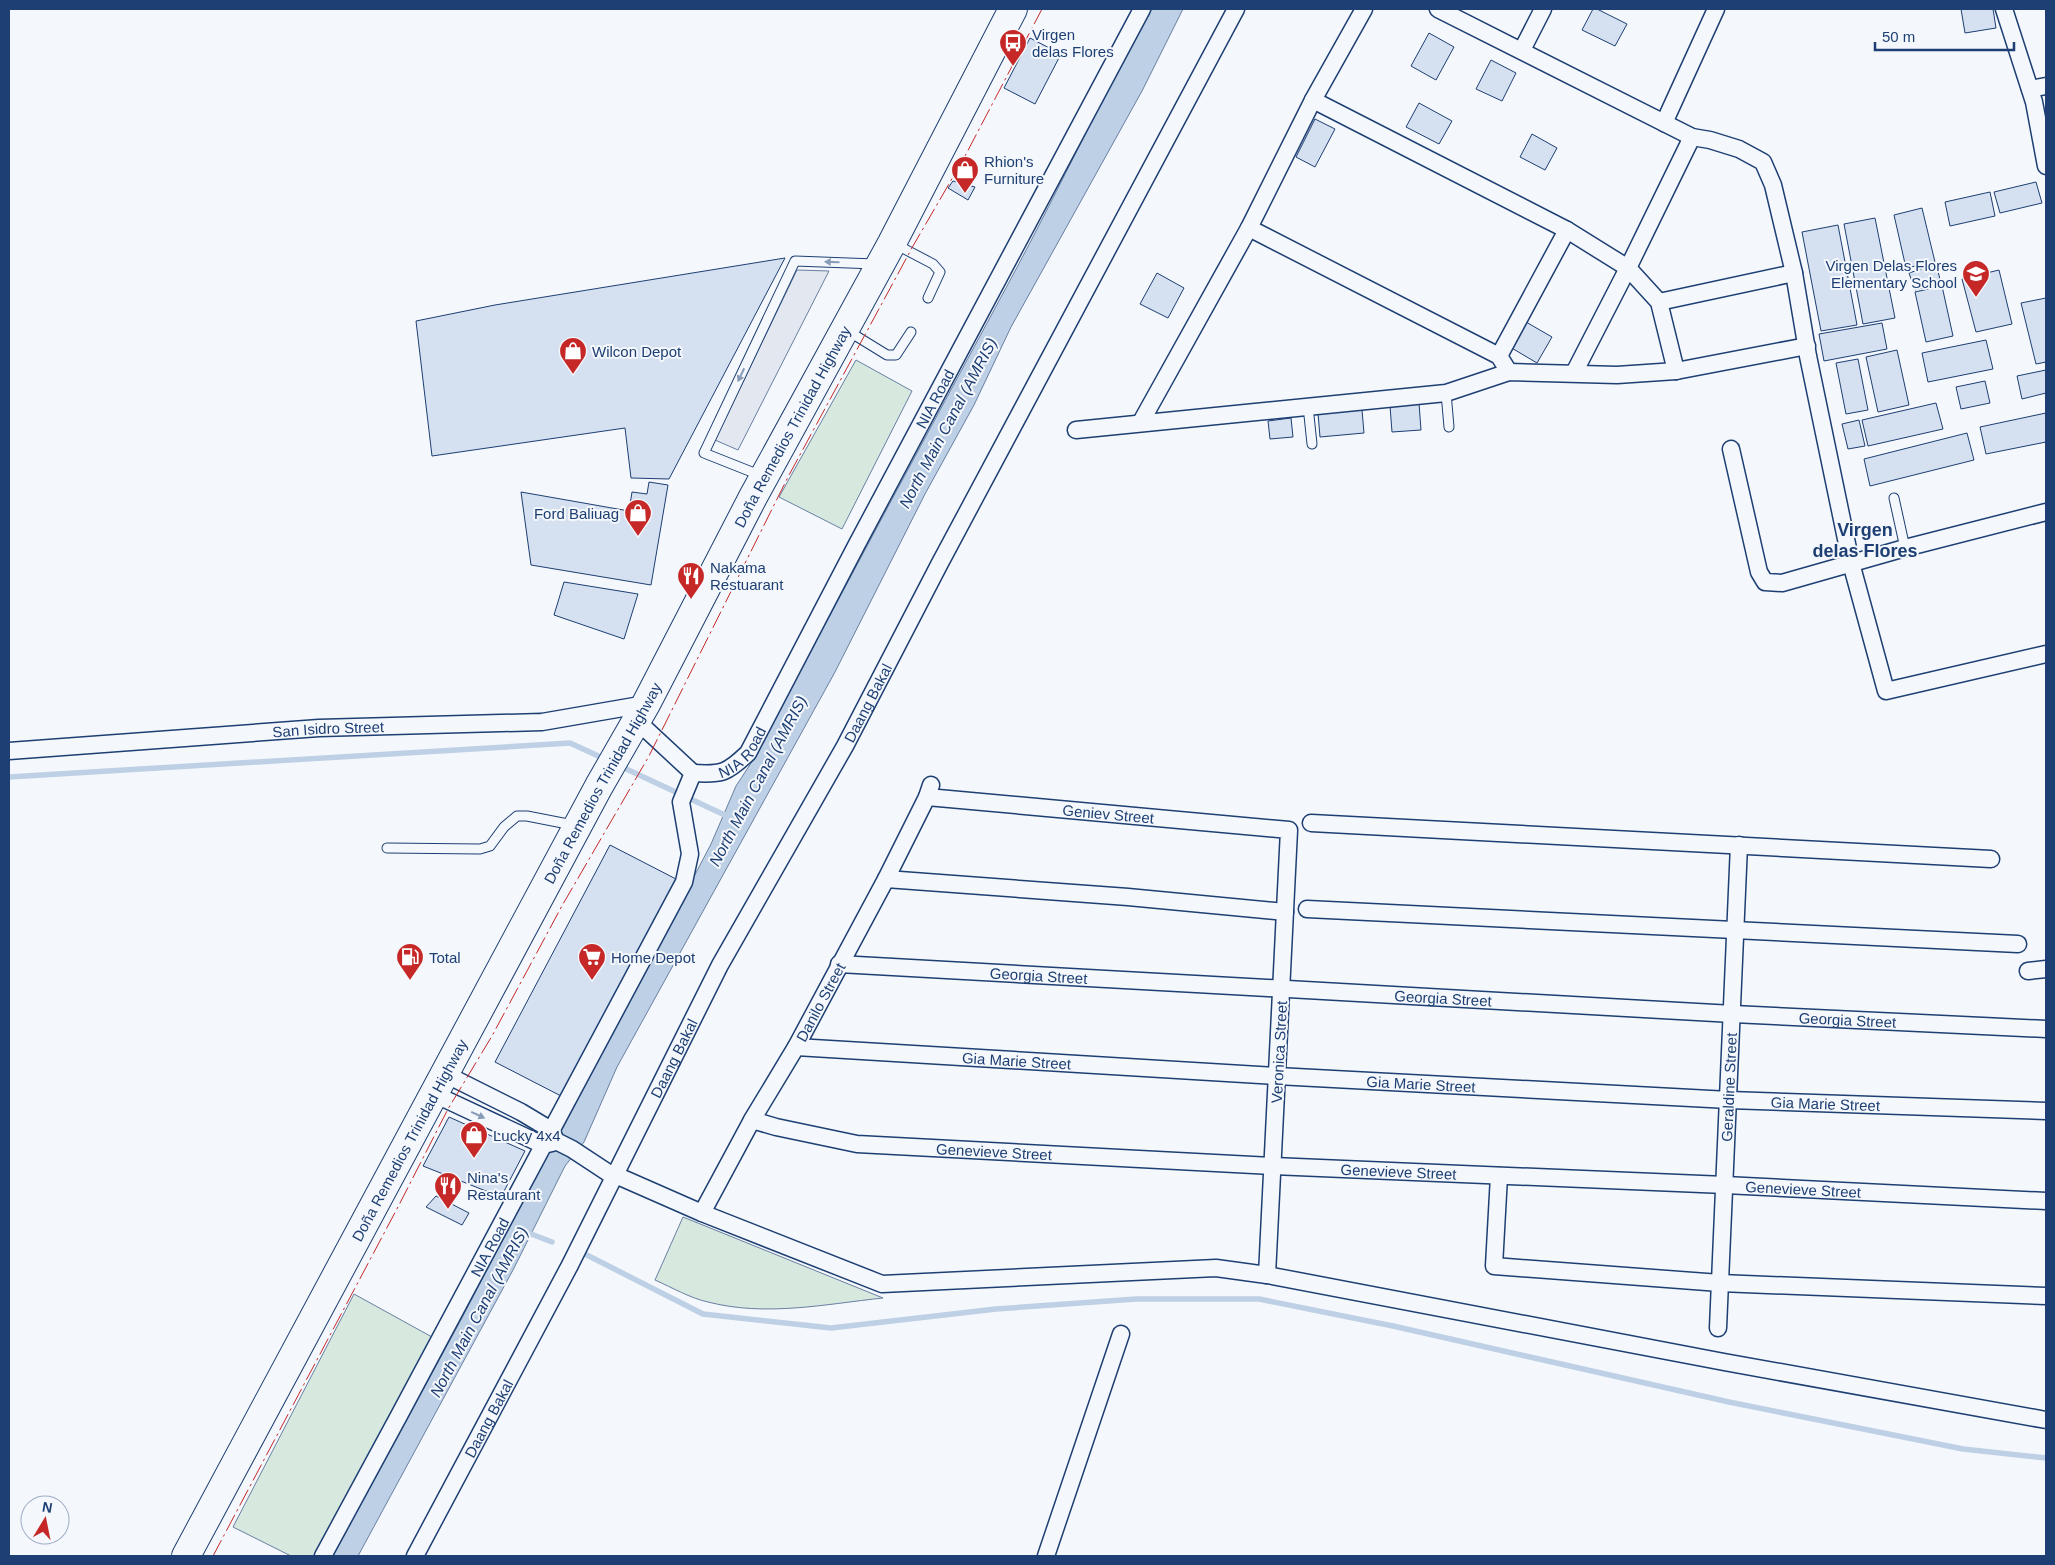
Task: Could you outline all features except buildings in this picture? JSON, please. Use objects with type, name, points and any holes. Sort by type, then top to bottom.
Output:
[{"type":"highway","name":"Doña Remedios Trinidad Highway","points":[[186,1556],[636,720],[764,476],[886,254],[1012,9]]},
{"type":"street","name":"NIA Road","points":[[324,1556],[550,1139],[684,882],[690,854],[683,795],[693,773],[713,774],[731,770],[748,753],[1142,9]]},
{"type":"street","name":"Daang Bakal","points":[[415,1556],[570,1265],[720,965],[845,746],[940,563],[1236,9]]},
{"type":"street","points":[[1141,422],[1249,228],[1313,100],[1364,9]]},
{"type":"street","points":[[1438,9],[1456,13],[1522,50],[1692,138],[1710,140],[1739,149],[1763,162],[1774,185],[1794,273],[1851,563],[1886,691],[2046,654]]},
{"type":"street","points":[[1522,50],[1543,9]]},
{"type":"street","points":[[1664,123],[1716,9]]},
{"type":"street","points":[[2004,9],[2030,89],[2046,166]]},
{"type":"street","points":[[2030,89],[2046,86]]},
{"type":"street","points":[[1313,100],[1567,230],[1628,268],[1659,302],[1676,370]]},
{"type":"street","points":[[1574,373],[1692,138]]},
{"type":"street","points":[[1249,228],[1499,356],[1509,372]]},
{"type":"street","points":[[1499,356],[1567,230]]},
{"type":"street","points":[[1659,302],[1794,273]]},
{"type":"street","points":[[1076,430],[1446,393],[1509,372],[1617,375],[1676,370],[1807,346]]},
{"type":"street","points":[[1732,449],[1759,572],[1765,582],[1782,583],[1905,548],[2046,512]]},
{"type":"street","points":[[636,720],[693,773]]},
{"type":"street","name":"San Isidro Street","points":[[9,751],[319,728],[636,720]]},
{"type":"street","name":"Geniev Street","points":[[929,791],[1289,830]]},
{"type":"street","name":"Danilo Street","points":[[702,1213],[752,1120],[796,1047],[839,964],[886,880],[929,791]]},
{"type":"street","points":[[1311,823],[1991,858]]},
{"type":"street","name":"Veronica Street","points":[[1267,1275],[1289,830]]},
{"type":"street","name":"Geraldine Street","points":[[1718,1328],[1739,845]]},
{"type":"street","points":[[886,880],[1128,897],[1285,912]]},
{"type":"street","points":[[1307,909],[2018,944]]},
{"type":"street","name":"Georgia Street","points":[[839,964],[1282,990],[2046,1029]]},
{"type":"street","points":[[2028,971],[2046,969]]},
{"type":"street","name":"Gia Marie Street","points":[[796,1047],[1278,1076],[1729,1100],[2046,1111]]},
{"type":"street","points":[[439,1084],[522,1112],[550,1139]]},
{"type":"street","points":[[439,1084],[572,1149],[613,1176],[620,1177],[702,1213],[882,1284],[1216,1268],[1267,1275],[1724,1362],[2046,1420]]},
{"type":"street","name":"Genevieve Street","points":[[752,1120],[857,1144],[1273,1166],[2046,1201]]},
{"type":"street","points":[[1499,1176],[1494,1266],[1720,1283],[2046,1296]]},
{"type":"street","points":[[1046,1556],[1121,1334]]},
{"type":"lane","points":[[764,476],[704,453],[795,261],[886,254],[933,264],[940,272],[928,298]]},
{"type":"lane","points":[[845,330],[887,355],[896,355],[911,332]]},
{"type":"lane","points":[[1446,393],[1449,427]]},
{"type":"lane","points":[[1308,406],[1312,444]]},
{"type":"lane","points":[[1894,498],[1905,548]]},
{"type":"lane","points":[[386,848],[480,850],[490,846],[504,827],[517,816],[527,816],[578,826]]},
{"type":"shaded area","points":[[797,270],[829,271],[738,450],[715,440]]},
{"type":"shaded area","points":[[856,360],[912,391],[842,529],[779,497]]},
{"type":"shaded area","points":[[683,1217],[883,1298],[796,1308],[752,1309],[708,1302],[688,1295],[655,1280]]},
{"type":"shaded area","points":[[354,1294],[432,1337],[315,1556],[291,1556],[233,1527]]},
{"type":"water","name":"North Main Canal (AMRIS)","points":[[1152,9],[1183,9],[1142,91],[1011,327],[974,405],[925,494],[835,672],[617,1067],[584,1142],[565,1166],[513,1270],[358,1556],[333,1556],[463,1316],[546,1154],[556,1141],[711,844],[736,786],[755,757],[1014,273],[1116,74]]},
{"type":"waterway","points":[[9,777],[570,743],[607,760]]},
{"type":"waterway","points":[[620,766],[729,817]]},
{"type":"waterway","points":[[526,1232],[552,1242]]},
{"type":"waterway","points":[[579,1251],[703,1314],[831,1328],[996,1309],[1136,1299],[1259,1299],[1393,1326],[1729,1402],[1963,1449],[2046,1458]]},
{"type":"power","points":[[213,1556],[448,1109],[492,1036],[563,904],[649,756],[788,477],[913,246],[964,158],[1042,9]]},
{"type":"place","name":"Virgen delas Flores","points":[[1013,67]]},
{"type":"place","name":"Rhion's Furniture","points":[[965,194]]},
{"type":"place","name":"Virgen Delas Flores Elementary School","points":[[1976,298]]},
{"type":"place","name":"Wilcon Depot","points":[[573,375]]},
{"type":"place","name":"Ford Baliuag","points":[[638,537]]},
{"type":"place","name":"Nakama Restuarant","points":[[691,600]]},
{"type":"place","name":"Total","points":[[410,981]]},
{"type":"place","name":"Home Depot","points":[[592,981]]},
{"type":"place","name":"Lucky 4x4","points":[[474,1159]]},
{"type":"place","name":"Nina's Restaurant","points":[[448,1210]]},
{"type":"district","name":"Virgen delas Flores","points":[[1865,540]]}]
